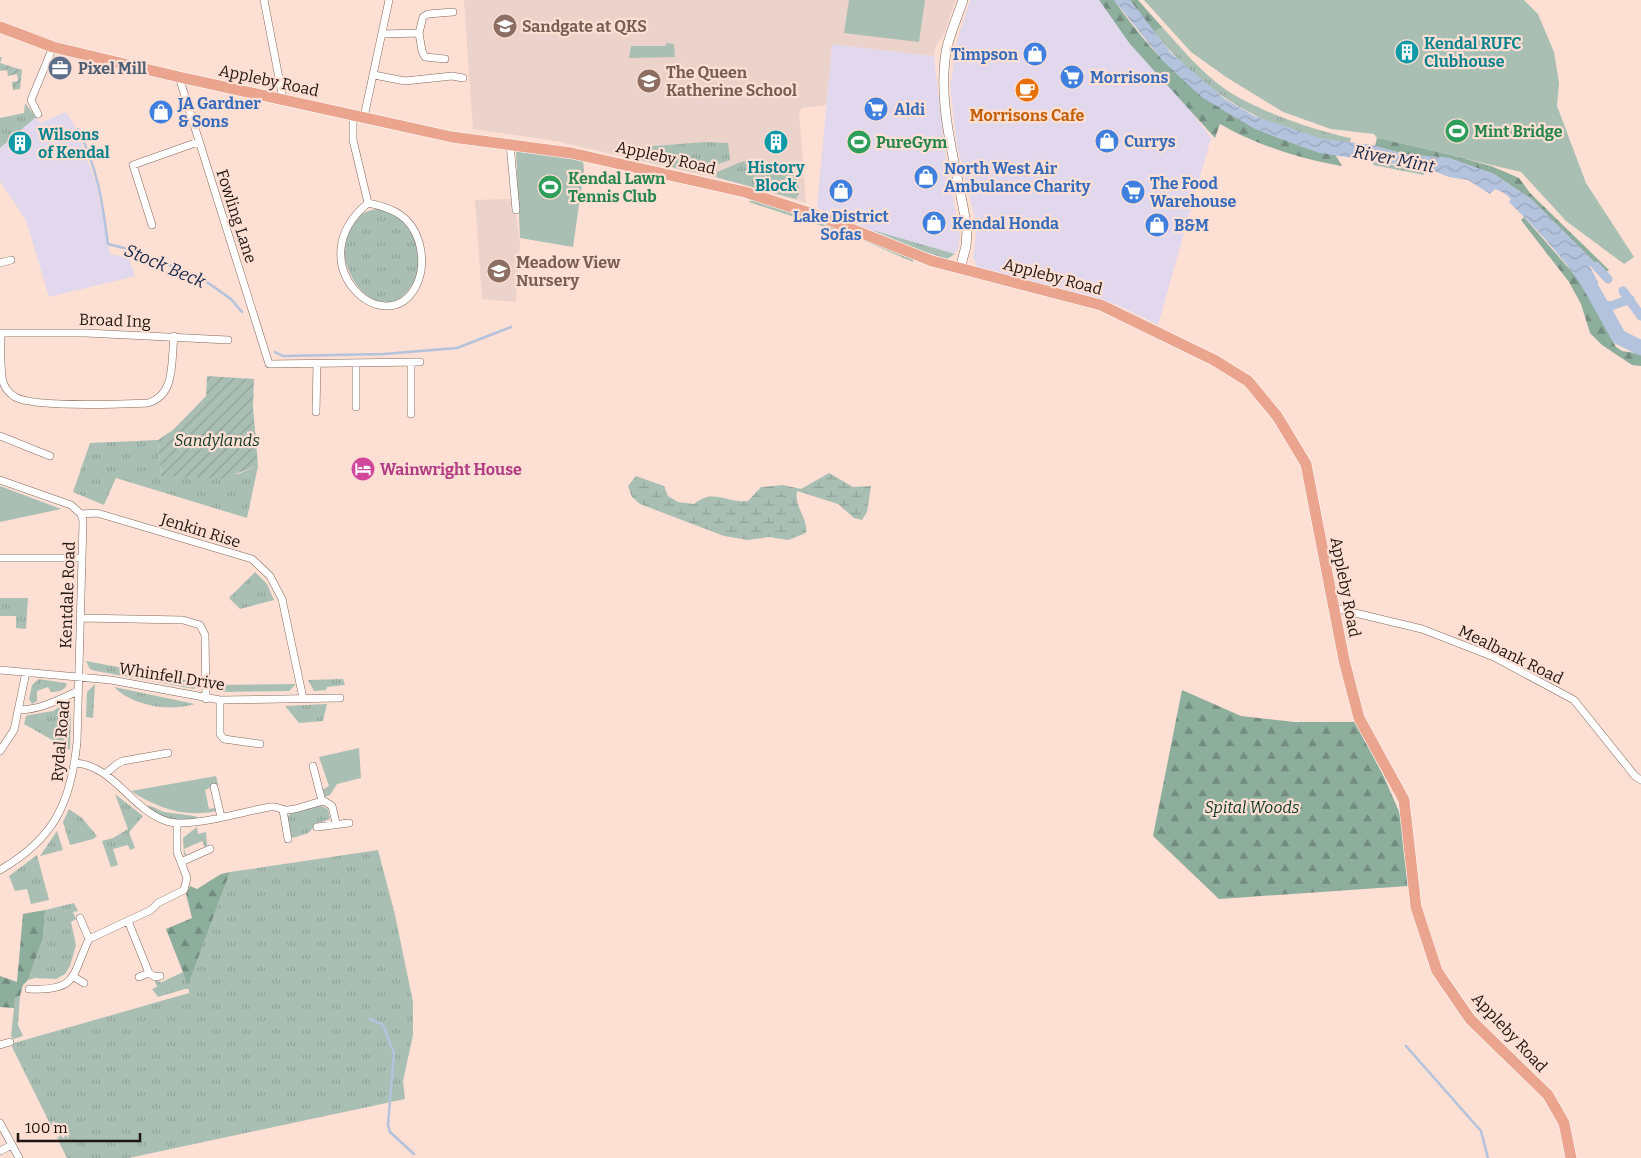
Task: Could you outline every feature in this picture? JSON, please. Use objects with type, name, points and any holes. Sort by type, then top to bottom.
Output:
[{"type":"main road","name":"Appleby Road","points":[[0,27],[54,47],[179,77],[452,137],[510,144],[614,162],[746,192],[819,216],[911,253],[960,269],[1040,287],[1101,305],[1214,360],[1248,381],[1277,416],[1306,464],[1344,660],[1359,718],[1404,800],[1416,907],[1437,971],[1470,1018],[1548,1095],[1564,1123],[1571,1158]]},
{"type":"street","points":[[264,0],[283,99]]},
{"type":"street","points":[[368,203],[353,140],[359,116],[374,75],[389,0]]},
{"type":"street","points":[[960,269],[967,230],[950,137],[944,92],[944,68],[947,47],[963,0]]},
{"type":"street","points":[[445,59],[425,57],[422,51],[419,32],[423,17],[428,14],[453,12]]},
{"type":"street","points":[[383,34],[419,32]]},
{"type":"street","points":[[38,114],[31,100],[54,47]]},
{"type":"street","points":[[374,75],[406,81],[452,76],[462,78]]},
{"type":"street","name":"Fowling Lane","points":[[179,77],[269,364],[317,364]]},
{"type":"street","points":[[152,225],[132,165],[198,142]]},
{"type":"street","points":[[510,144],[516,210]]},
{"type":"street","points":[[368,203],[388,207],[402,215],[411,224],[421,249],[422,263],[418,284],[407,298],[395,304],[385,306],[362,298],[354,290],[344,274],[340,252],[348,224],[356,213],[368,203]]},
{"type":"street","points":[[0,263],[11,260]]},
{"type":"street","points":[[1,333],[2,381],[8,391],[16,397],[27,401],[84,404],[148,403],[155,401],[169,387],[174,336]]},
{"type":"street","name":"Broad Ing","points":[[1,333],[86,333],[228,340]]},
{"type":"street","points":[[411,362],[411,414]]},
{"type":"street","points":[[316,412],[317,364],[420,362]]},
{"type":"street","points":[[356,363],[356,407]]},
{"type":"street","points":[[0,436],[50,456]]},
{"type":"street","name":"Jenkin Rise","points":[[0,480],[71,505],[81,514],[97,513],[252,559],[270,576],[282,599],[304,698]]},
{"type":"street","name":"Kentdale Road","points":[[78,676],[81,514]]},
{"type":"street","points":[[0,558],[81,558]]},
{"type":"street","name":"Mealbank Road","points":[[1334,608],[1422,628],[1494,657],[1574,700],[1635,776],[1641,780]]},
{"type":"street","points":[[80,618],[183,620],[200,625],[205,636],[206,698]]},
{"type":"street","name":"Whinfell Drive","points":[[0,670],[112,680],[220,700],[340,698]]},
{"type":"street","points":[[0,751],[14,730],[20,710],[26,672]]},
{"type":"street","name":"Rydal Road","points":[[0,870],[29,851],[45,835],[69,794],[75,763],[78,676]]},
{"type":"street","points":[[20,710],[35,709],[78,691]]},
{"type":"street","points":[[220,700],[220,734],[224,739],[260,744]]},
{"type":"street","points":[[105,774],[116,764],[124,761],[168,753]]},
{"type":"street","points":[[75,763],[94,767],[105,774],[151,815],[177,824],[272,806],[283,810],[322,802],[328,802],[332,806],[336,823]]},
{"type":"street","points":[[313,766],[322,802]]},
{"type":"street","points":[[214,787],[221,817]]},
{"type":"street","points":[[283,810],[288,839]]},
{"type":"street","points":[[317,827],[336,823],[349,823]]},
{"type":"street","points":[[29,989],[59,987],[74,977],[89,939],[128,921],[184,890],[187,878],[178,852],[177,824]]},
{"type":"street","points":[[181,862],[210,849]]},
{"type":"street","points":[[80,918],[89,939]]},
{"type":"street","points":[[128,921],[150,973],[155,977],[160,976]]},
{"type":"street","points":[[139,977],[150,973]]},
{"type":"street","points":[[74,977],[84,983]]},
{"type":"street","points":[[0,1045],[10,1042]]},
{"type":"street","points":[[0,1123],[19,1158]]},
{"type":"street","points":[[0,1152],[12,1144]]},
{"type":"shaded area","name":"The Queen Katherine School","points":[[464,0],[956,0],[944,34],[936,46],[934,56],[832,44],[826,105],[802,108],[799,113],[806,203],[724,180],[556,141],[473,129]]},
{"type":"shaded area","points":[[970,0],[1109,0],[1211,138],[1158,325],[1115,304],[1061,288],[978,269],[973,257],[976,236],[975,219],[957,145],[950,86],[958,38]]},
{"type":"shaded area","points":[[832,44],[934,56],[944,146],[960,236],[958,250],[947,259],[919,250],[817,208]]},
{"type":"shaded area","points":[[66,112],[74,124],[96,183],[110,254],[129,258],[135,276],[49,297],[26,220],[0,181],[0,148],[36,117],[40,123]]},
{"type":"shaded area","name":"Meadow View Nursery","points":[[513,199],[520,242],[516,302],[482,299],[475,200]]},
{"type":"green space","points":[[849,0],[925,0],[919,42],[844,33]]},
{"type":"green space","points":[[1099,0],[1114,0],[1149,46],[1189,85],[1211,102],[1260,130],[1305,147],[1335,154],[1342,166],[1311,160],[1279,150],[1248,138],[1220,124],[1215,138],[1130,44]]},
{"type":"green space","points":[[1130,0],[1138,0],[1162,27],[1154,32]]},
{"type":"green space","name":"Mint Bridge","points":[[1144,0],[1524,0],[1538,14],[1554,52],[1559,83],[1557,106],[1586,183],[1634,257],[1624,264],[1566,221],[1521,172],[1377,138],[1374,134],[1331,129],[1283,112],[1226,77],[1191,52]]},
{"type":"green space","points":[[1162,27],[1192,60],[1225,89],[1252,105],[1286,119],[1351,138],[1350,143],[1321,139],[1293,131],[1241,108],[1194,74],[1173,54],[1154,32]]},
{"type":"green space","points":[[666,43],[674,44],[675,57],[629,58],[631,46],[666,46]]},
{"type":"green space","points":[[0,63],[22,70],[20,89],[13,90],[12,82],[18,81],[17,74],[8,76],[7,70],[0,71]]},
{"type":"green space","points":[[25,103],[36,117],[0,148],[0,118],[24,113]]},
{"type":"green space","points":[[1377,138],[1404,142],[1491,166],[1519,178],[1530,193],[1609,270],[1605,273],[1531,199],[1494,174],[1449,158],[1404,154],[1375,146]]},
{"type":"green space","points":[[704,142],[728,143],[730,160],[694,172],[633,158],[631,148]]},
{"type":"green space","name":"Kendal Lawn Tennis Club","points":[[516,150],[583,160],[584,170],[573,247],[520,238]]},
{"type":"green space","points":[[764,160],[764,166],[797,174],[799,193],[796,199],[716,177],[717,172],[741,162]]},
{"type":"green space","points":[[1374,162],[1425,170],[1424,175],[1373,165]]},
{"type":"green space","points":[[752,200],[796,212],[913,259],[913,262],[858,238],[749,202]]},
{"type":"green space","points":[[377,209],[400,219],[414,238],[418,250],[417,274],[412,285],[396,301],[379,302],[363,292],[351,276],[344,255],[345,235],[355,218]]},
{"type":"green space","points":[[1524,217],[1579,280],[1616,347],[1622,351],[1641,354],[1641,366],[1632,365],[1602,345],[1590,333],[1581,304],[1569,282],[1521,220]]},
{"type":"green space","points":[[872,230],[955,254],[947,259],[919,250]]},
{"type":"green space","name":"Sandylands","points":[[207,376],[254,379],[253,407],[258,466],[221,479],[161,476],[158,440],[173,430],[206,396]]},
{"type":"green space","points":[[158,440],[161,476],[238,474],[258,466],[247,518],[116,478],[104,505],[73,492],[90,443]]},
{"type":"green space","points":[[829,473],[853,487],[871,486],[867,512],[862,520],[854,518],[838,504],[797,491],[797,502],[805,522],[806,533],[788,540],[769,537],[748,540],[724,536],[640,504],[632,497],[628,486],[636,476],[664,486],[668,496],[678,502],[694,504],[708,497],[748,501],[761,487],[783,485],[801,489]]},
{"type":"green space","points":[[0,486],[61,509],[0,522]]},
{"type":"green space","points":[[255,572],[267,584],[274,600],[240,609],[229,598]]},
{"type":"green space","points":[[0,598],[28,598],[26,629],[16,628],[16,616],[0,616]]},
{"type":"green space","points":[[86,661],[202,683],[194,689],[96,671],[90,669]]},
{"type":"green space","points":[[39,679],[67,684],[63,690],[51,692],[48,687],[37,691],[37,701],[32,704],[29,699],[32,685]]},
{"type":"green space","points":[[343,679],[345,685],[314,691],[308,680]]},
{"type":"green space","points":[[95,684],[93,718],[86,717],[87,692]]},
{"type":"green space","points":[[296,684],[289,691],[218,692],[215,690],[215,685]]},
{"type":"green space","points":[[114,687],[195,704],[174,707],[152,706],[131,699]]},
{"type":"green space","name":"Spital Woods","points":[[1182,690],[1241,716],[1294,722],[1355,722],[1384,777],[1404,823],[1408,886],[1219,899],[1153,836]]},
{"type":"green space","points":[[63,704],[71,713],[70,750],[24,724],[26,716],[53,711]]},
{"type":"green space","points":[[327,704],[323,721],[299,723],[285,706]]},
{"type":"green space","points":[[359,748],[361,778],[337,784],[330,795],[325,797],[322,790],[329,786],[319,757]]},
{"type":"green space","points":[[216,776],[218,784],[205,790],[209,809],[215,808],[216,811],[205,813],[182,812],[161,807],[131,791]]},
{"type":"green space","points":[[115,794],[143,816],[129,832],[135,848],[130,850],[128,845],[113,849],[118,865],[111,867],[102,841],[113,838],[128,829]]},
{"type":"green space","points":[[148,805],[164,812],[198,818],[170,818],[157,814]]},
{"type":"green space","points":[[319,805],[328,809],[330,819],[318,823],[308,833],[293,838],[287,817],[290,814]]},
{"type":"green space","points":[[69,809],[82,818],[97,836],[93,839],[70,845],[63,822]]},
{"type":"green space","points":[[197,827],[198,834],[206,832],[207,846],[205,847],[202,841],[184,849],[186,855],[184,855],[183,838]]},
{"type":"green space","points":[[57,831],[63,850],[40,856]]},
{"type":"green space","points":[[378,850],[395,915],[413,1002],[413,1035],[403,1081],[405,1099],[129,1158],[67,1158],[12,1047],[14,1043],[189,993],[189,989],[185,989],[158,997],[152,989],[157,987],[155,981],[162,982],[183,972],[188,984],[230,872]]},
{"type":"green space","points":[[37,855],[49,900],[31,904],[27,889],[15,891],[9,876]]},
{"type":"green space","points":[[230,872],[188,985],[166,929],[192,918],[186,894],[190,886],[197,889],[221,874]]},
{"type":"green space","points":[[74,903],[78,911],[73,912],[76,919],[71,922],[76,945],[70,966],[65,974],[56,979],[35,978],[28,980],[43,938],[45,910]]},
{"type":"green space","points":[[45,910],[43,938],[28,980],[23,985],[20,996],[15,998],[14,1008],[0,1007],[0,976],[17,982],[23,914]]},
{"type":"green space","points":[[20,996],[18,1025],[23,1036],[14,1039],[11,1036],[15,998]]},
{"type":"water","points":[[1114,0],[1130,0],[1171,53],[1225,99],[1254,116],[1323,139],[1372,145],[1404,154],[1449,158],[1494,174],[1531,199],[1605,273],[1603,276],[1589,265],[1598,282],[1592,301],[1564,261],[1509,202],[1511,199],[1504,193],[1495,189],[1490,194],[1468,180],[1449,177],[1429,169],[1319,153],[1255,129],[1203,98],[1183,80],[1162,60]]},
{"type":"waterway","name":"Stock Beck","points":[[78,129],[95,172],[104,213],[108,244],[136,251],[204,280],[231,299],[242,312]]},
{"type":"waterway","points":[[1596,266],[1608,279]]},
{"type":"waterway","name":"River Mint","points":[[1584,275],[1619,337],[1641,348]]},
{"type":"waterway","points":[[1623,291],[1641,316]]},
{"type":"waterway","points":[[1601,304],[1611,306],[1630,299]]},
{"type":"waterway","points":[[275,352],[283,356],[384,354],[457,348],[511,327]]},
{"type":"waterway","points":[[370,1019],[383,1025],[394,1053],[388,1125],[390,1132],[414,1154]]},
{"type":"waterway","points":[[1406,1046],[1481,1131],[1488,1158]]},
{"type":"place","name":"Sandgate at QKS","points":[[505,26]]},
{"type":"place","name":"Kendal RUFC Clubhouse","points":[[1407,52]]},
{"type":"place","name":"Timpson","points":[[1035,54]]},
{"type":"place","name":"Pixel Mill","points":[[60,68]]},
{"type":"place","name":"Morrisons","points":[[1072,77]]},
{"type":"place","name":"The Queen Katherine School","points":[[649,81]]},
{"type":"place","name":"Morrisons Cafe","points":[[1027,90]]},
{"type":"place","name":"Aldi","points":[[876,109]]},
{"type":"place","name":"JA Gardner & Sons","points":[[161,112]]},
{"type":"place","name":"Mint Bridge","points":[[1457,131]]},
{"type":"place","name":"Currys","points":[[1107,141]]},
{"type":"place","name":"History Block","points":[[776,142]]},
{"type":"place","name":"PureGym","points":[[859,142]]},
{"type":"place","name":"Wilsons of Kendal","points":[[20,143]]},
{"type":"place","name":"North West Air Ambulance Charity","points":[[926,177]]},
{"type":"place","name":"Kendal Lawn Tennis Club","points":[[550,187]]},
{"type":"place","name":"Lake District Sofas","points":[[841,191]]},
{"type":"place","name":"The Food Warehouse","points":[[1133,192]]},
{"type":"place","name":"Kendal Honda","points":[[934,223]]},
{"type":"place","name":"B&M","points":[[1157,225]]},
{"type":"place","name":"Meadow View Nursery","points":[[499,271]]},
{"type":"place","name":"Wainwright House","points":[[363,469]]}]
